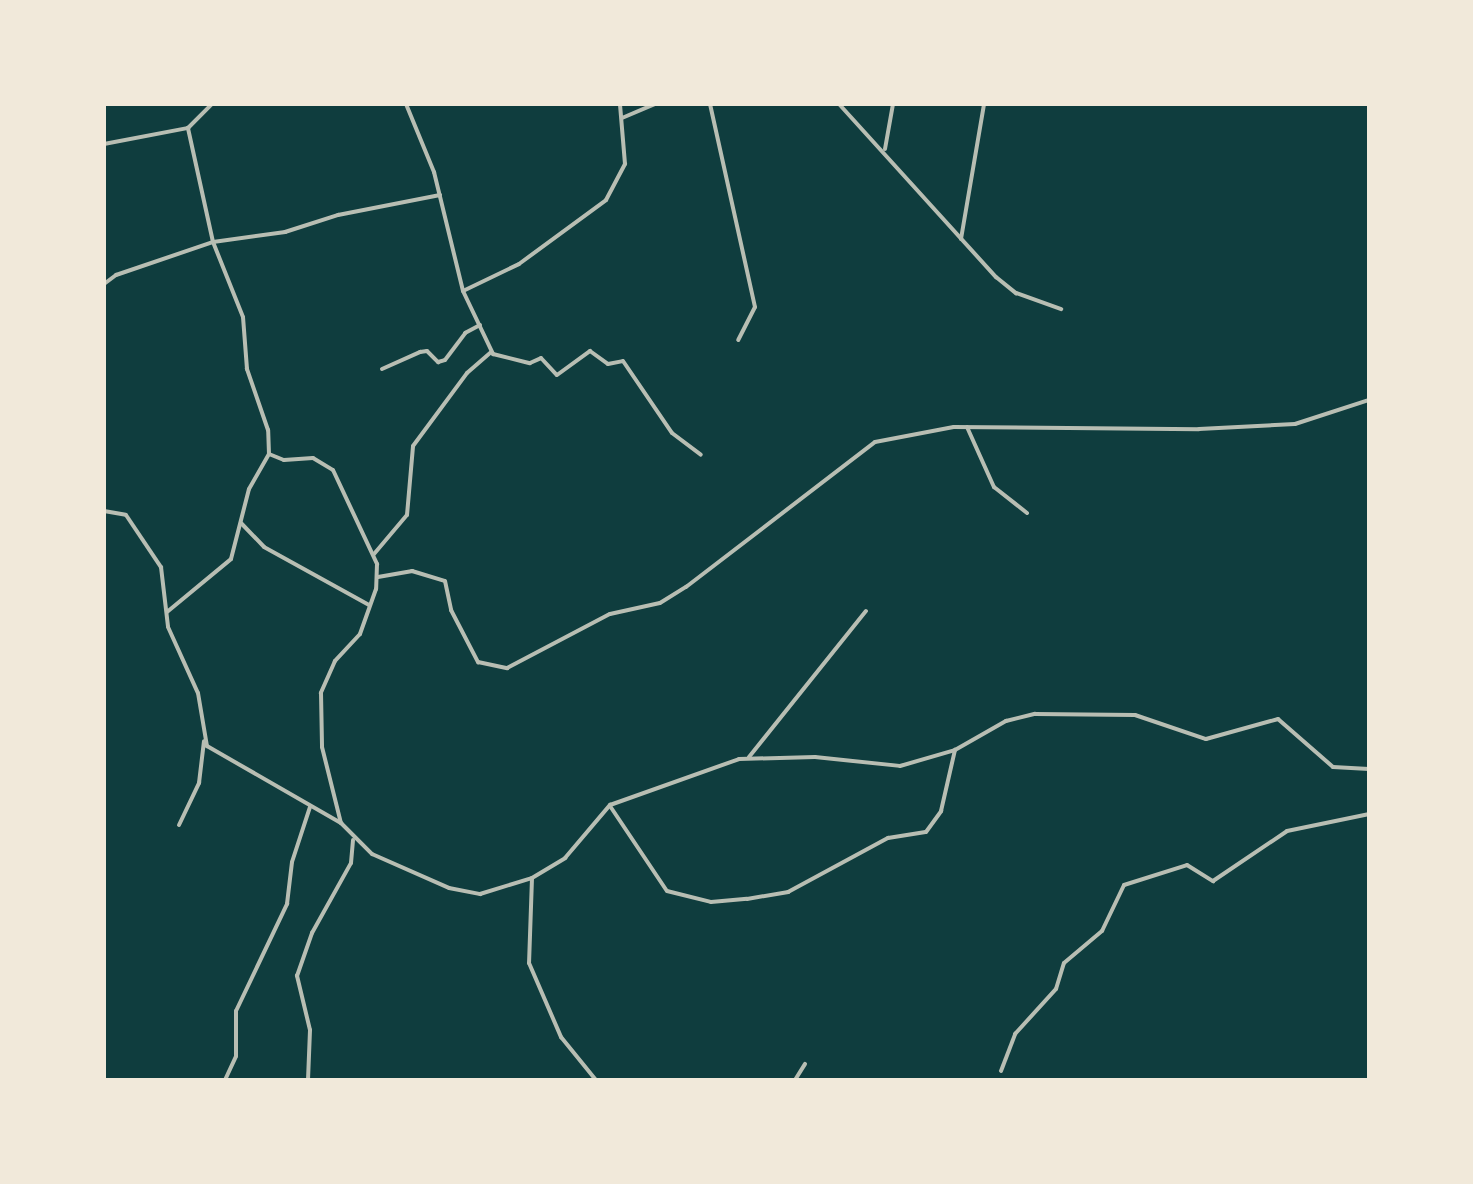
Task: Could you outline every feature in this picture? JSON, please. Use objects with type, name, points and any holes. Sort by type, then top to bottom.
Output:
[{"type":"street","points":[[104,144],[188,128],[212,104]]},
{"type":"street","points":[[406,104],[440,195],[463,291],[491,352]]},
{"type":"street","points":[[463,291],[519,264],[606,200],[625,164],[620,104]]},
{"type":"street","points":[[622,118],[655,104]]},
{"type":"street","points":[[710,104],[755,307],[738,340]]},
{"type":"street","points":[[839,104],[885,150],[961,240],[1016,293],[1061,309]]},
{"type":"street","points":[[885,150],[893,104]]},
{"type":"street","points":[[961,240],[984,104]]},
{"type":"street","points":[[167,612],[223,570],[236,547],[249,489],[269,454],[268,430],[247,369],[243,317],[213,242],[188,128]]},
{"type":"street","points":[[104,284],[213,242],[285,232],[338,215],[440,195]]},
{"type":"street","points":[[382,369],[427,351],[438,362],[445,360],[465,333],[480,325]]},
{"type":"street","points":[[491,352],[530,363],[541,358],[557,375],[590,351],[608,364],[623,361],[672,433],[701,455]]},
{"type":"street","points":[[374,554],[407,515],[413,446],[467,373],[491,352]]},
{"type":"street","points":[[378,577],[412,571],[445,581],[451,610],[478,662],[507,668],[610,614],[660,603],[686,587],[875,442],[967,427],[1256,427],[1295,424],[1369,400]]},
{"type":"street","points":[[967,427],[994,487],[1027,513]]},
{"type":"street","points":[[269,454],[284,460],[313,458],[333,470],[374,554],[378,577],[360,634],[335,661],[321,693],[322,747],[341,823],[353,840],[385,862],[470,894],[532,878],[565,858],[610,805],[749,757],[900,766],[955,750],[1006,721],[1057,712],[1135,715],[1206,739],[1278,719],[1333,767],[1369,769]]},
{"type":"street","points":[[104,511],[121,511],[157,558],[170,635],[198,693],[204,739],[199,783],[179,825]]},
{"type":"street","points":[[241,523],[273,553],[370,605]]},
{"type":"street","points":[[749,757],[866,611]]},
{"type":"street","points":[[204,739],[227,762],[341,823]]},
{"type":"street","points":[[610,805],[667,891],[711,902],[747,899],[788,892],[888,838],[926,832],[947,795],[955,750]]},
{"type":"street","points":[[225,1080],[236,1056],[236,1011],[287,904],[292,862],[310,807]]},
{"type":"street","points":[[1001,1071],[1015,1034],[1056,989],[1064,963],[1102,931],[1124,885],[1187,865],[1213,881],[1287,831],[1369,814]]},
{"type":"street","points":[[308,1080],[310,1030],[297,976],[312,933],[351,863],[353,840]]},
{"type":"street","points":[[532,878],[529,963],[561,1037],[596,1080]]},
{"type":"street","points":[[795,1080],[805,1064]]}]
